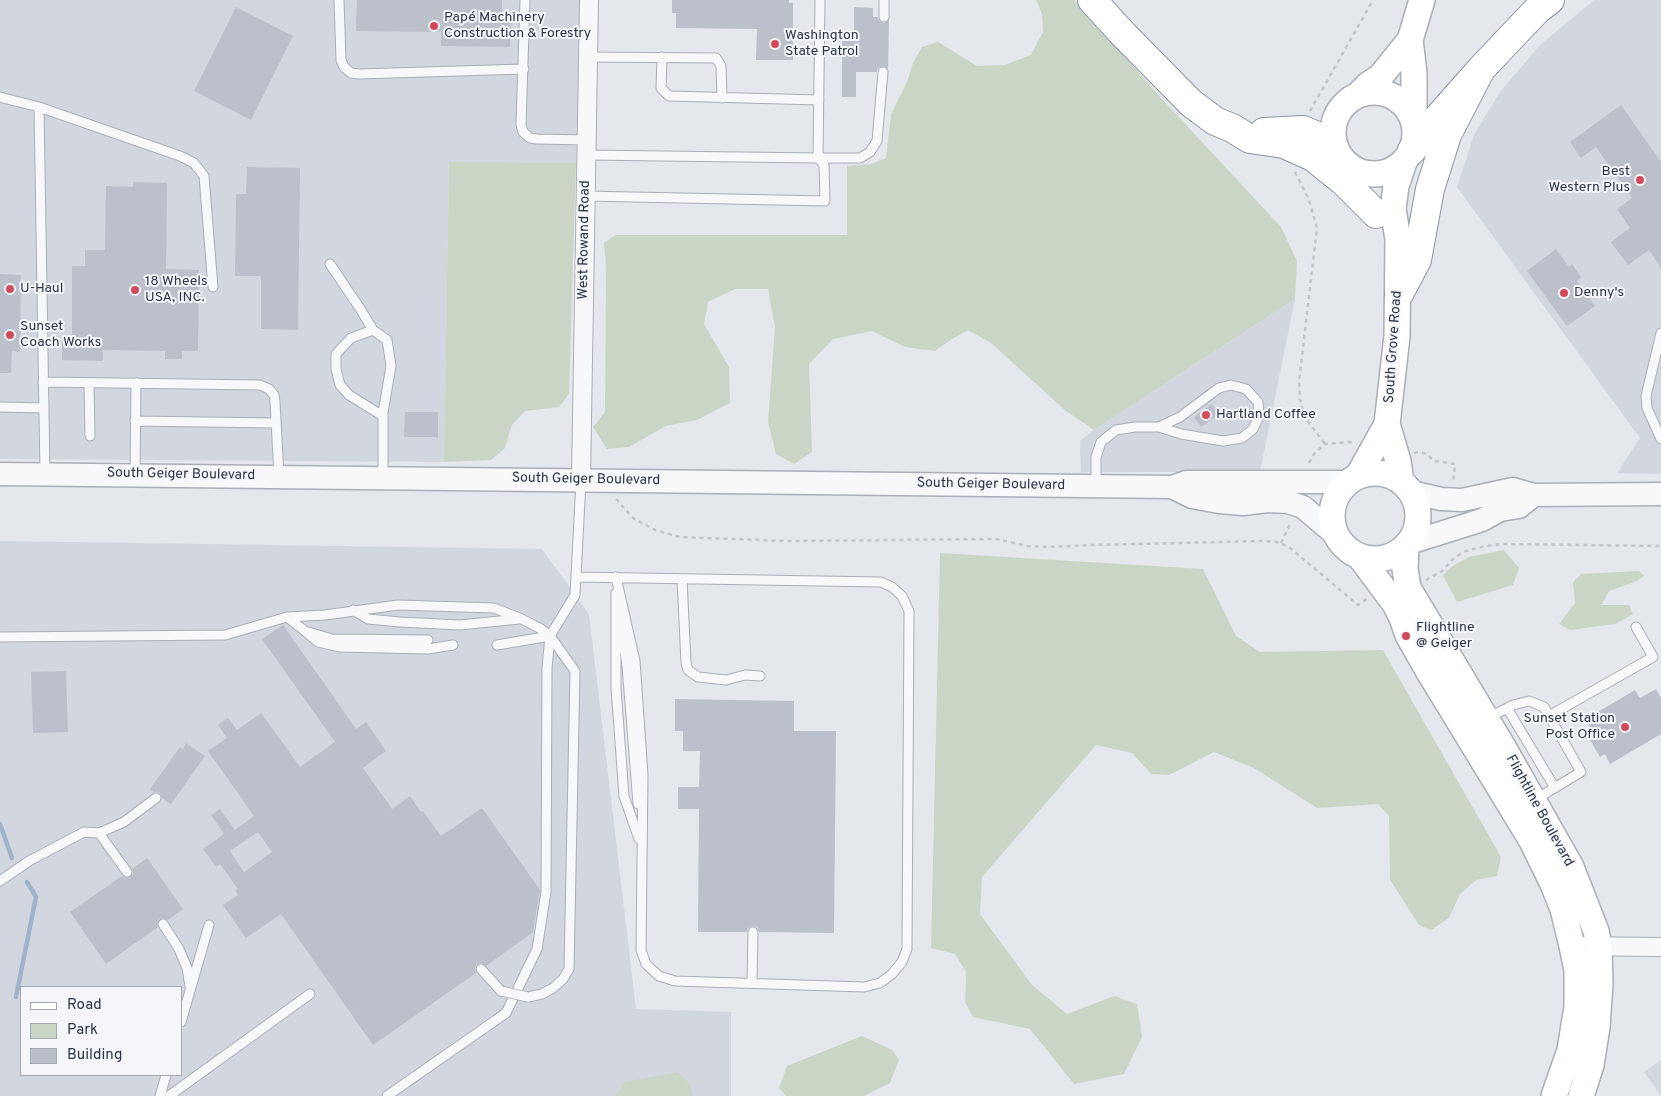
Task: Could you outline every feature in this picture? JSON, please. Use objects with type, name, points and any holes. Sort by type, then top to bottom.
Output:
[{"type":"highway","points":[[1092,0],[1191,103],[1215,121],[1232,128],[1250,139],[1284,144],[1320,137],[1344,159]]},
{"type":"highway","points":[[1408,156],[1481,69],[1537,10],[1550,0]]},
{"type":"highway","points":[[1398,282],[1417,260],[1430,189],[1447,135],[1481,69]]},
{"type":"highway","points":[[1302,141],[1313,157],[1343,181],[1376,214]]},
{"type":"main road","points":[[1410,40],[1414,73],[1414,122],[1416,136],[1408,156],[1393,171],[1379,175],[1365,174],[1344,159],[1332,136],[1333,123],[1338,111],[1347,101],[1380,77],[1410,40],[1422,0]]},
{"type":"main road","points":[[1358,94],[1371,92],[1385,93],[1398,99],[1408,110],[1414,122]]},
{"type":"main road","name":"South Grove Road","points":[[1406,487],[1387,424],[1398,336],[1398,239],[1393,209],[1396,186],[1408,156]]},
{"type":"main road","name":"South Grove Road","points":[[1344,159],[1376,214],[1398,282]]},
{"type":"main road","name":"South Grove Road","points":[[1353,479],[1387,424]]},
{"type":"main road","points":[[1372,473],[1387,474],[1406,487],[1417,504],[1418,518],[1415,531],[1408,545],[1387,558],[1373,560],[1360,557],[1348,550],[1336,535],[1332,525],[1332,510],[1336,496],[1353,479],[1372,473]]},
{"type":"main road","name":"Flightline Boulevard","points":[[1395,585],[1405,569],[1408,545]]},
{"type":"main road","name":"Flightline Boulevard","points":[[1360,557],[1395,585],[1402,618],[1412,642],[1482,722],[1523,806],[1532,841],[1563,909],[1577,970],[1577,1008],[1570,1050],[1554,1096]]},
{"type":"main road","name":"Flightline Boulevard","points":[[1523,806],[1571,867],[1583,895],[1599,946],[1600,984],[1597,1027],[1591,1065],[1581,1096]]},
{"type":"street","name":"West Rowand Road","points":[[589,0],[586,196],[590,480]]},
{"type":"street","name":"South Geiger Boulevard","points":[[0,474],[1172,487],[1186,482],[1353,479]]},
{"type":"street","name":"South Geiger Boulevard","points":[[1172,487],[1192,497],[1219,502],[1243,504],[1268,501],[1288,502],[1303,508],[1336,535]]},
{"type":"street","points":[[1406,487],[1441,499],[1462,500],[1513,489],[1534,495],[1661,494]]},
{"type":"street","points":[[1408,545],[1482,520],[1500,510],[1519,507],[1534,495]]},
{"type":"street","points":[[1572,946],[1661,947]]},
{"type":"lane","points":[[338,0],[341,60],[344,67],[351,73],[524,69]]},
{"type":"lane","points":[[525,0],[521,125],[523,132],[530,138],[586,148],[818,158],[860,158],[870,152],[877,141],[883,72]]},
{"type":"lane","points":[[586,196],[825,201],[824,165],[818,158],[820,0]]},
{"type":"lane","points":[[884,0],[884,17]]},
{"type":"lane","points":[[588,57],[716,58],[721,66],[722,98]]},
{"type":"lane","points":[[662,57],[661,88],[669,96],[819,100]]},
{"type":"lane","points":[[0,97],[39,107],[180,156],[194,163],[204,176],[213,287]]},
{"type":"lane","points":[[39,107],[45,474]]},
{"type":"lane","points":[[330,264],[373,330],[387,340],[391,366],[383,416],[383,477]]},
{"type":"lane","points":[[373,330],[351,338],[336,354],[336,369],[340,385],[349,395],[383,416]]},
{"type":"lane","points":[[1661,333],[1646,396],[1647,408],[1661,439]]},
{"type":"lane","points":[[43,382],[260,385],[269,389],[274,395],[280,476]]},
{"type":"lane","points":[[89,383],[90,436]]},
{"type":"lane","points":[[135,475],[136,383]]},
{"type":"lane","points":[[1096,486],[1096,457],[1101,442],[1116,430],[1135,427],[1159,427],[1181,434],[1223,441],[1242,438],[1253,429],[1260,416],[1258,402],[1246,388],[1231,384],[1219,388],[1180,417],[1159,427]]},
{"type":"lane","points":[[0,407],[44,408]]},
{"type":"lane","points":[[135,421],[276,423]]},
{"type":"lane","points":[[387,1096],[506,1013],[536,949],[546,892],[547,668],[550,636],[575,595],[590,480]]},
{"type":"lane","points":[[576,577],[616,577],[881,582],[892,587],[902,596],[909,611],[906,949],[902,962],[892,974],[880,983],[864,987],[675,981],[659,976],[646,964],[640,950],[643,775],[635,661],[616,577]]},
{"type":"lane","points":[[616,577],[616,688],[624,796],[642,846]]},
{"type":"lane","points":[[682,579],[686,663],[688,670],[698,677],[726,680],[745,675],[760,676]]},
{"type":"lane","points":[[0,637],[224,635],[286,617],[398,605],[494,608],[522,619],[550,636],[575,671],[569,969],[554,988],[542,994],[528,997],[502,991],[490,981],[481,969]]},
{"type":"lane","points":[[353,610],[368,618],[400,622],[460,625],[522,619]]},
{"type":"lane","points":[[286,617],[318,642],[340,647],[428,649],[453,645]]},
{"type":"lane","points":[[1549,716],[1653,658],[1636,627]]},
{"type":"lane","points":[[305,631],[332,639],[428,640]]},
{"type":"lane","points":[[497,645],[550,636]]},
{"type":"lane","points":[[1523,806],[1555,788],[1581,772],[1544,707],[1529,701],[1482,722],[1555,788]]},
{"type":"lane","points":[[0,881],[29,861],[84,832],[99,833],[124,822],[156,798]]},
{"type":"lane","points":[[99,833],[127,872]]},
{"type":"lane","points":[[163,924],[179,948],[187,968],[191,989]]},
{"type":"lane","points":[[182,1019],[209,925]]},
{"type":"lane","points":[[752,983],[753,932]]},
{"type":"lane","points":[[168,1096],[310,994]]},
{"type":"lane","points":[[160,1096],[166,1076]]},
{"type":"path","points":[[1326,444],[1304,416],[1300,399],[1299,382],[1317,228],[1309,200],[1295,174],[1294,164],[1302,141],[1307,116],[1373,0]]},
{"type":"path","points":[[590,480],[633,518],[655,530],[680,537],[787,541],[997,539],[1027,546],[1046,547],[1277,542],[1289,547],[1358,605],[1395,585],[1428,580],[1442,571],[1454,558],[1466,551],[1485,546],[1501,544],[1661,546]]},
{"type":"shaded area","points":[[0,0],[580,0],[576,163],[449,163],[444,462],[0,459]]},
{"type":"shaded area","points":[[1594,0],[1661,0],[1661,474],[1617,473],[1640,438],[1457,187],[1474,135],[1500,92],[1540,45]]},
{"type":"shaded area","points":[[1295,299],[1260,472],[1081,472],[1080,441]]},
{"type":"shaded area","points":[[0,541],[542,549],[589,614],[636,1009],[731,1012],[731,1096],[0,1096]]},
{"type":"shaded area","points":[[1661,1060],[1661,1096],[1644,1072]]},
{"type":"green space","points":[[1036,0],[1074,0],[1162,99],[1281,227],[1297,261],[1295,299],[1094,430],[1066,411],[991,343],[968,330],[935,351],[905,347],[872,331],[833,339],[809,364],[812,452],[794,464],[776,454],[768,422],[775,327],[768,289],[735,289],[708,302],[704,324],[729,367],[730,403],[697,420],[666,426],[629,447],[607,449],[593,427],[605,412],[606,266],[604,243],[616,235],[847,235],[847,166],[872,164],[886,158],[891,114],[922,47],[938,42],[977,66],[1004,65],[1031,55],[1043,32],[1042,14]]},
{"type":"green space","points":[[449,162],[576,163],[569,394],[559,407],[525,411],[512,425],[505,448],[491,460],[444,462]]},
{"type":"green space","points":[[1504,550],[1519,568],[1513,585],[1457,602],[1443,575],[1454,565],[1469,557]]},
{"type":"green space","points":[[940,553],[1203,569],[1236,636],[1260,652],[1383,650],[1501,857],[1497,876],[1476,880],[1460,894],[1449,918],[1431,930],[1419,925],[1390,880],[1389,816],[1378,804],[1317,808],[1254,768],[1214,752],[1169,775],[1151,774],[1132,753],[1096,745],[982,877],[980,914],[1032,985],[1067,1014],[1114,996],[1137,1004],[1142,1037],[1124,1074],[1074,1084],[1030,1029],[973,1017],[965,1002],[966,972],[955,954],[931,948]]},
{"type":"green space","points":[[1639,571],[1644,576],[1637,581],[1609,591],[1601,605],[1629,605],[1633,614],[1615,624],[1570,630],[1559,624],[1575,603],[1573,582],[1581,574]]},
{"type":"green space","points":[[862,1036],[892,1050],[899,1060],[890,1083],[864,1096],[786,1096],[779,1088],[787,1066]]},
{"type":"green space","points":[[678,1072],[690,1084],[692,1096],[615,1096],[625,1082]]},
{"type":"building","name":"Papé Machinery Construction & Forestry","points":[[357,0],[502,0],[502,21],[511,21],[510,47],[441,46],[441,32],[356,31]]},
{"type":"building","name":"Washington State Patrol","points":[[672,0],[789,0],[789,3],[793,3],[793,60],[756,60],[757,29],[676,28],[676,13],[672,13]]},
{"type":"building","points":[[236,7],[293,36],[251,120],[194,91]]},
{"type":"building","points":[[854,7],[873,8],[873,17],[878,17],[879,21],[884,23],[889,20],[888,69],[883,66],[878,68],[877,72],[856,72],[856,97],[842,97],[842,41],[854,41]]},
{"type":"building","name":"Best Western Plus","points":[[1621,105],[1661,162],[1661,268],[1649,250],[1628,265],[1611,242],[1630,228],[1617,209],[1632,198],[1596,147],[1581,158],[1570,142]]},
{"type":"building","points":[[247,167],[300,168],[298,330],[261,329],[261,276],[235,276],[236,194],[246,194]]},
{"type":"building","name":"18 Wheels USA, INC.","points":[[133,182],[167,183],[166,269],[199,270],[198,351],[182,351],[182,359],[165,359],[165,351],[103,350],[103,361],[62,360],[62,342],[72,342],[72,266],[85,266],[85,250],[105,250],[106,186],[133,187]]},
{"type":"building","name":"Denny's","points":[[1556,249],[1569,267],[1572,264],[1581,277],[1577,281],[1595,306],[1567,326],[1527,271]]},
{"type":"building","points":[[0,274],[21,275],[20,352],[12,351],[11,373],[0,373]]},
{"type":"building","name":"Hartland Coffee","points":[[1212,404],[1219,414],[1201,427],[1194,417]]},
{"type":"building","points":[[405,412],[438,412],[438,437],[404,437]]},
{"type":"building","points":[[283,625],[356,729],[366,722],[386,751],[363,768],[392,809],[410,796],[441,836],[482,808],[540,890],[533,932],[486,966],[482,963],[477,964],[475,968],[476,973],[373,1045],[281,914],[246,938],[223,905],[238,895],[235,891],[238,889],[220,864],[216,867],[203,849],[224,834],[211,815],[220,809],[235,830],[254,816],[208,751],[227,738],[218,725],[228,718],[237,730],[261,713],[300,767],[335,742],[262,639]],"holes":[[[258,832],[272,852],[244,872],[230,851]]]},
{"type":"building","points":[[66,671],[68,732],[33,733],[31,672]]},
{"type":"building","name":"Sunset Station Post Office","points":[[1656,689],[1661,698],[1661,734],[1610,764],[1605,754],[1600,757],[1590,740],[1595,737],[1586,719],[1635,690],[1640,698]]},
{"type":"building","points":[[675,699],[794,701],[794,731],[836,731],[834,933],[759,932],[757,927],[753,926],[748,928],[747,932],[698,932],[699,809],[678,809],[678,787],[699,787],[700,751],[683,751],[683,731],[675,731]]},
{"type":"building","points":[[186,743],[205,756],[171,804],[162,798],[159,792],[154,792],[150,789],[180,747],[183,749]]},
{"type":"building","points":[[147,858],[183,909],[168,920],[159,919],[158,927],[106,964],[70,912],[122,876],[125,878],[130,877],[133,874],[132,869]]},
{"type":"waterway","points":[[0,824],[12,858]]},
{"type":"waterway","points":[[16,997],[36,897],[27,882]]},
{"type":"place","name":"Papé Machinery Construction & Forestry","points":[[434,26]]},
{"type":"place","name":"Washington State Patrol","points":[[775,44]]},
{"type":"place","name":"Best Western Plus","points":[[1640,180]]},
{"type":"place","name":"U-Haul","points":[[10,289]]},
{"type":"place","name":"18 Wheels USA, INC.","points":[[135,290]]},
{"type":"place","name":"Denny's","points":[[1564,293]]},
{"type":"place","name":"Sunset Coach Works","points":[[10,335]]},
{"type":"place","name":"Hartland Coffee","points":[[1206,415]]},
{"type":"place","name":"Flightline @ Geiger","points":[[1406,636]]},
{"type":"place","name":"Sunset Station Post Office","points":[[1625,727]]}]
